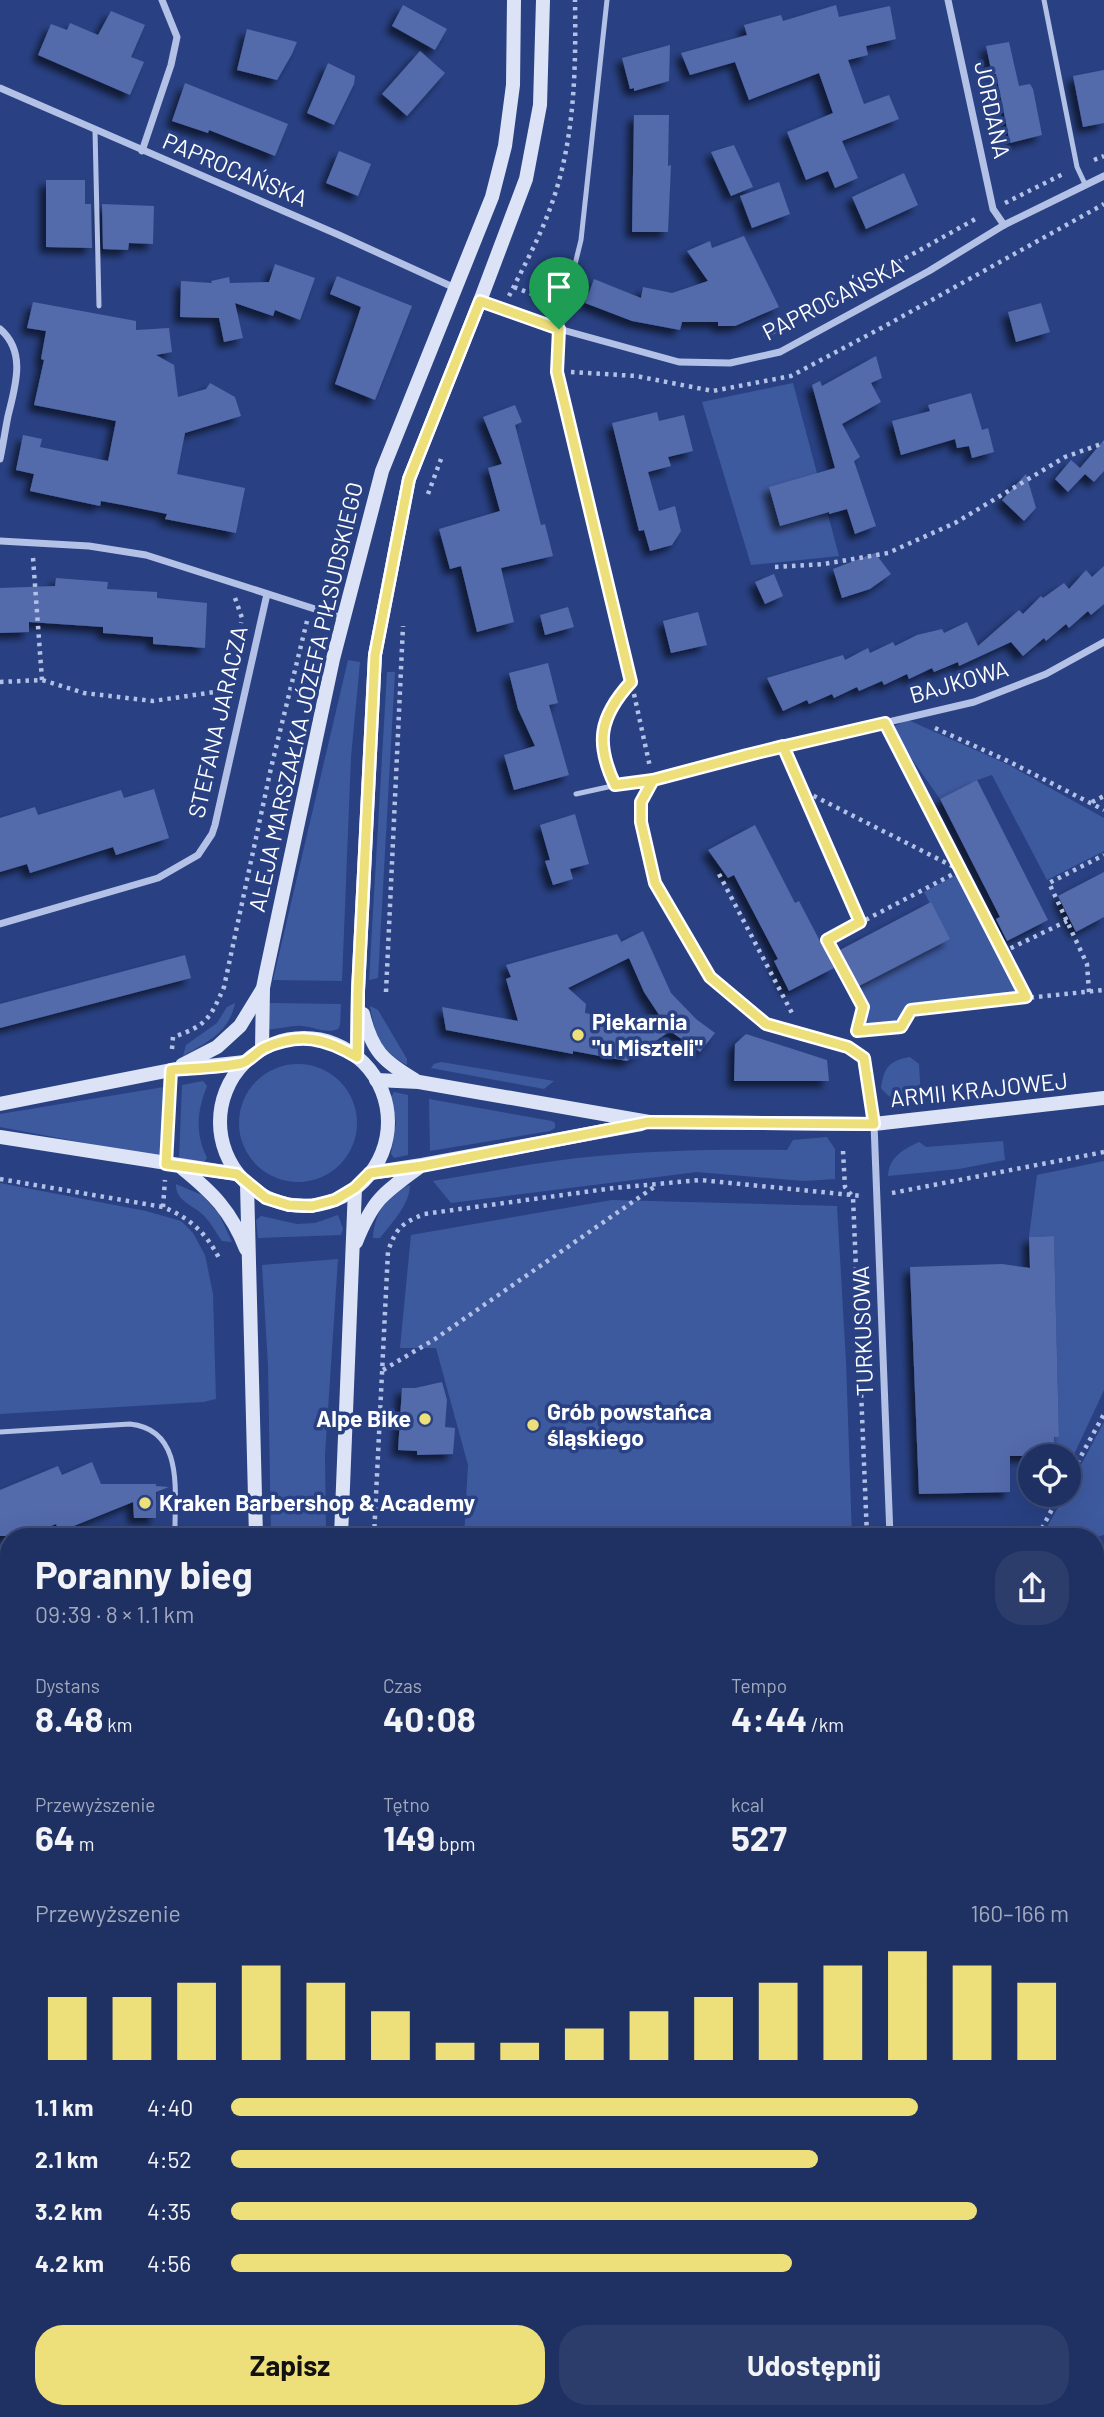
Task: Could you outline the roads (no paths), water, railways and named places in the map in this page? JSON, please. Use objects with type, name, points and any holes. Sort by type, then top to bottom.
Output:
[{"type":"main road","name":"ALEJA MARSZAŁKA JÓZEFA PIŁSUDSKIEGO","points":[[261,1049],[263,988],[343,618],[382,471],[492,197],[505,146],[513,85],[514,0]]},
{"type":"main road","points":[[357,1057],[375,655],[409,479],[526,179],[540,105],[542,0]]},
{"type":"main road","points":[[171,1070],[218,1047],[240,1026],[263,988]]},
{"type":"main road","points":[[358,991],[368,1035],[378,1054],[392,1067],[419,1082]]},
{"type":"main road","points":[[310,1038],[335,1044],[357,1057],[376,1080],[386,1103],[387,1128],[382,1151],[370,1173],[355,1188],[335,1200],[312,1206],[289,1205],[266,1198],[242,1179],[225,1153],[220,1129],[221,1105],[230,1082],[245,1062],[261,1049],[285,1040],[310,1038]]},
{"type":"main road","points":[[0,1104],[171,1070],[245,1062]]},
{"type":"main road","name":"ARMII KRAJOWEJ","points":[[376,1080],[419,1082],[649,1122],[874,1124],[1104,1098]]},
{"type":"main road","name":"ARMII KRAJOWEJ","points":[[370,1173],[422,1166],[649,1122]]},
{"type":"main road","points":[[0,1137],[242,1179]]},
{"type":"main road","points":[[173,1165],[216,1196],[236,1226],[250,1257]]},
{"type":"main road","points":[[352,1252],[368,1214],[383,1193],[422,1166]]},
{"type":"main road","points":[[242,1179],[250,1257],[256,1528]]},
{"type":"main road","points":[[341,1528],[355,1188]]},
{"type":"street","points":[[142,151],[172,65],[177,37],[162,0]]},
{"type":"street","name":"JORDANA","points":[[948,0],[993,209],[1004,225]]},
{"type":"street","name":"PAPROCAŃSKA","points":[[0,89],[455,288]]},
{"type":"street","name":"PAPROCAŃSKA","points":[[480,301],[559,329],[679,362],[730,363],[780,352],[918,278],[1004,225],[1104,176]]},
{"type":"street","points":[[0,330],[14,347],[17,364],[16,391],[0,459]]},
{"type":"street","points":[[0,541],[50,542],[126,551],[167,561],[343,618]]},
{"type":"street","name":"STEFANA JARACZA","points":[[0,924],[158,878],[188,862],[204,849],[215,825],[267,594]]},
{"type":"street","name":"BAJKOWA","points":[[653,780],[783,746],[974,702],[1046,674],[1104,642]]},
{"type":"street","points":[[653,780],[641,802],[641,822],[655,883],[710,977],[766,1024],[848,1047],[864,1058],[874,1124]]},
{"type":"street","name":"TURKUSOWA","points":[[874,1124],[890,1528]]},
{"type":"lane","points":[[607,0],[581,240],[559,329],[557,372],[631,682]]},
{"type":"lane","points":[[1044,0],[1077,167],[1085,184]]},
{"type":"lane","points":[[95,130],[99,306]]},
{"type":"lane","points":[[576,794],[653,780]]},
{"type":"lane","points":[[0,1432],[130,1424],[145,1426],[159,1435],[169,1449],[173,1467],[175,1528]]},
{"type":"place","name":"Piekarnia \"u Miszteli\"","points":[[578,1035]]},
{"type":"place","name":"Alpe Bike","points":[[425,1419]]},
{"type":"place","name":"Grób powstańca śląskiego","points":[[533,1425]]},
{"type":"place","name":"Kraken Barbershop & Academy","points":[[145,1503]]}]
